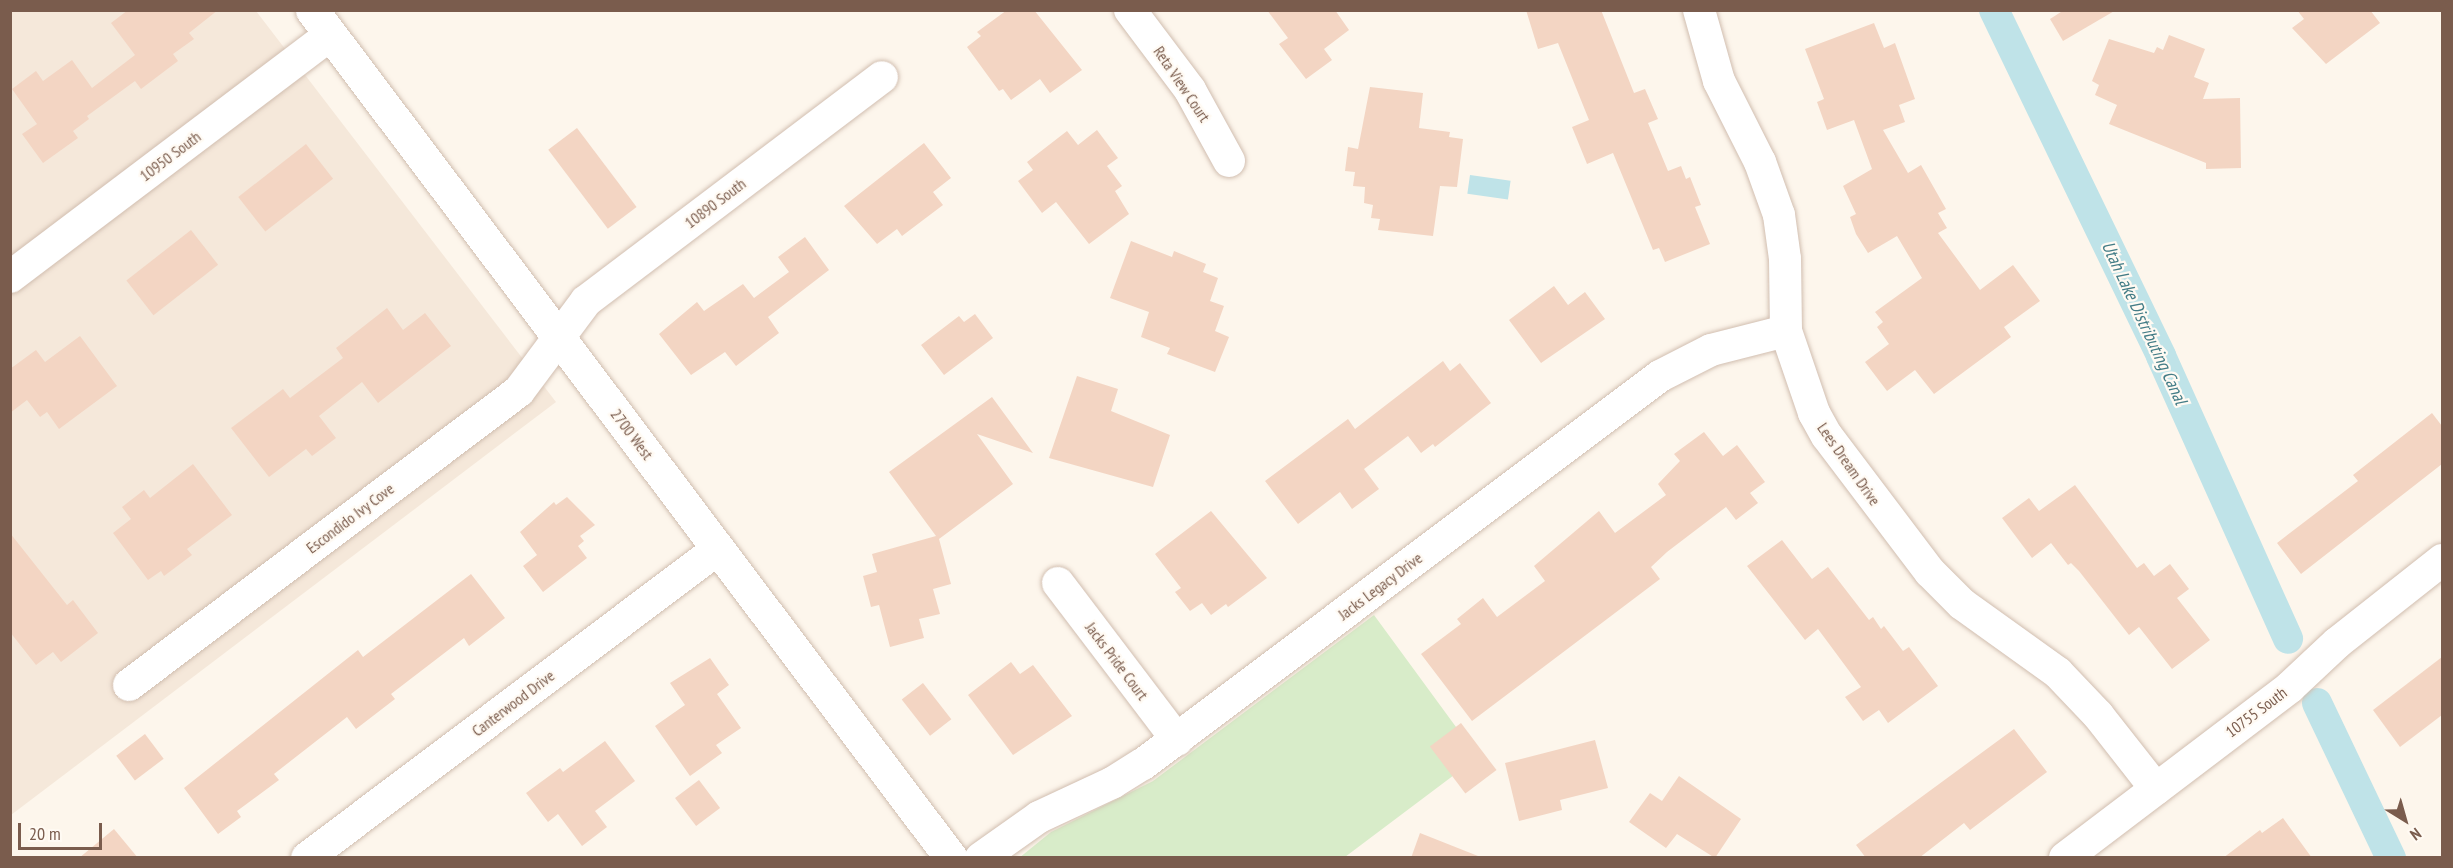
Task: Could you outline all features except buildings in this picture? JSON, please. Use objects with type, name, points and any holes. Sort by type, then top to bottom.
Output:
[{"type":"main road","name":"2700 West","points":[[321,23],[951,858]]},
{"type":"street","name":"Reta View Court","points":[[1130,10],[1190,90],[1229,162]]},
{"type":"street","name":"Lees Dream Drive","points":[[1699,10],[1719,81],[1760,162],[1779,215],[1785,259],[1786,331],[1814,413],[1827,436],[1916,555],[1962,604],[2058,673],[2098,715],[2156,789]]},
{"type":"street","name":"10950 South","points":[[10,277],[321,23]]},
{"type":"street","name":"10890 South","points":[[560,339],[586,301],[882,77]]},
{"type":"street","name":"Jacks Legacy Drive","points":[[981,858],[1040,817],[1120,778],[1177,740],[1660,376],[1711,350],[1786,331]]},
{"type":"street","name":"Escondido Ivy Cove","points":[[129,685],[519,391],[560,339]]},
{"type":"street","name":"Canterwood Drive","points":[[307,858],[718,549]]},
{"type":"street","name":"10755 South","points":[[2065,858],[2290,687],[2337,643],[2442,560]]},
{"type":"street","name":"Jacks Pride Court","points":[[1058,582],[1177,740]]},
{"type":"shaded area","points":[[11,11],[256,11],[556,402],[11,815]]},
{"type":"green space","points":[[1374,615],[1478,757],[1345,857],[1019,858],[1051,832],[1153,781]]},
{"type":"water","points":[[1470,175],[1511,181],[1508,200],[1467,194]]},
{"type":"waterway","name":"Utah Lake Distributing Canal","points":[[1994,10],[2161,356],[2288,639]]},
{"type":"waterway","name":"Utah Lake Distributing Canal","points":[[2317,703],[2391,858]]}]
